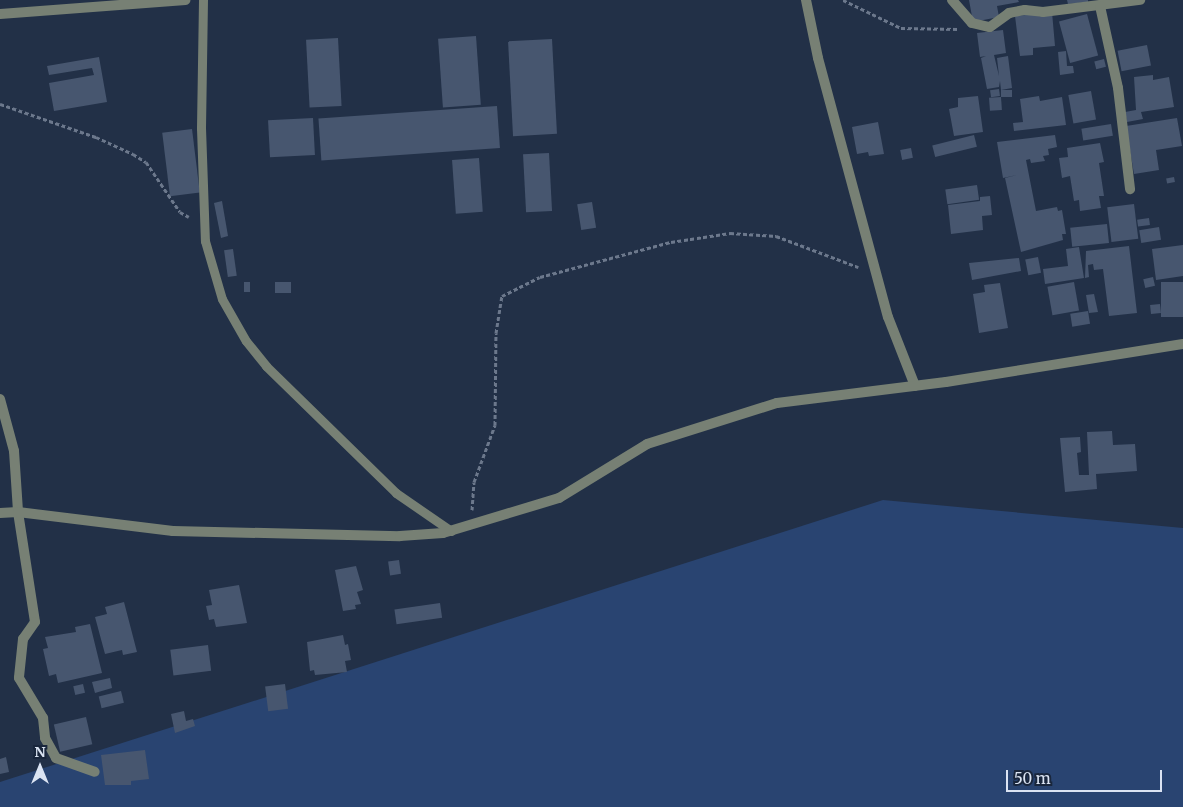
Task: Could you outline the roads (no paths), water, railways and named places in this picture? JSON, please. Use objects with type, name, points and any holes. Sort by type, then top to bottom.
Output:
[{"type":"street","points":[[0,14],[185,0]]},
{"type":"street","points":[[806,0],[818,58],[895,339],[915,386]]},
{"type":"street","points":[[952,0],[978,26],[994,27],[1009,13],[1025,10],[1043,12],[1140,0]]},
{"type":"street","points":[[1100,6],[1118,88],[1130,188]]},
{"type":"street","points":[[0,513],[18,512],[173,531],[400,536],[451,531],[473,526],[558,498],[647,444],[777,403],[915,386],[1183,344]]},
{"type":"street","points":[[0,399],[14,451],[18,512],[35,622],[22,639],[19,678],[43,718],[45,738],[56,758],[95,772]]},
{"type":"lane","points":[[203,0],[201,128],[206,250],[222,299],[246,342],[266,366],[396,493],[451,531]]}]
